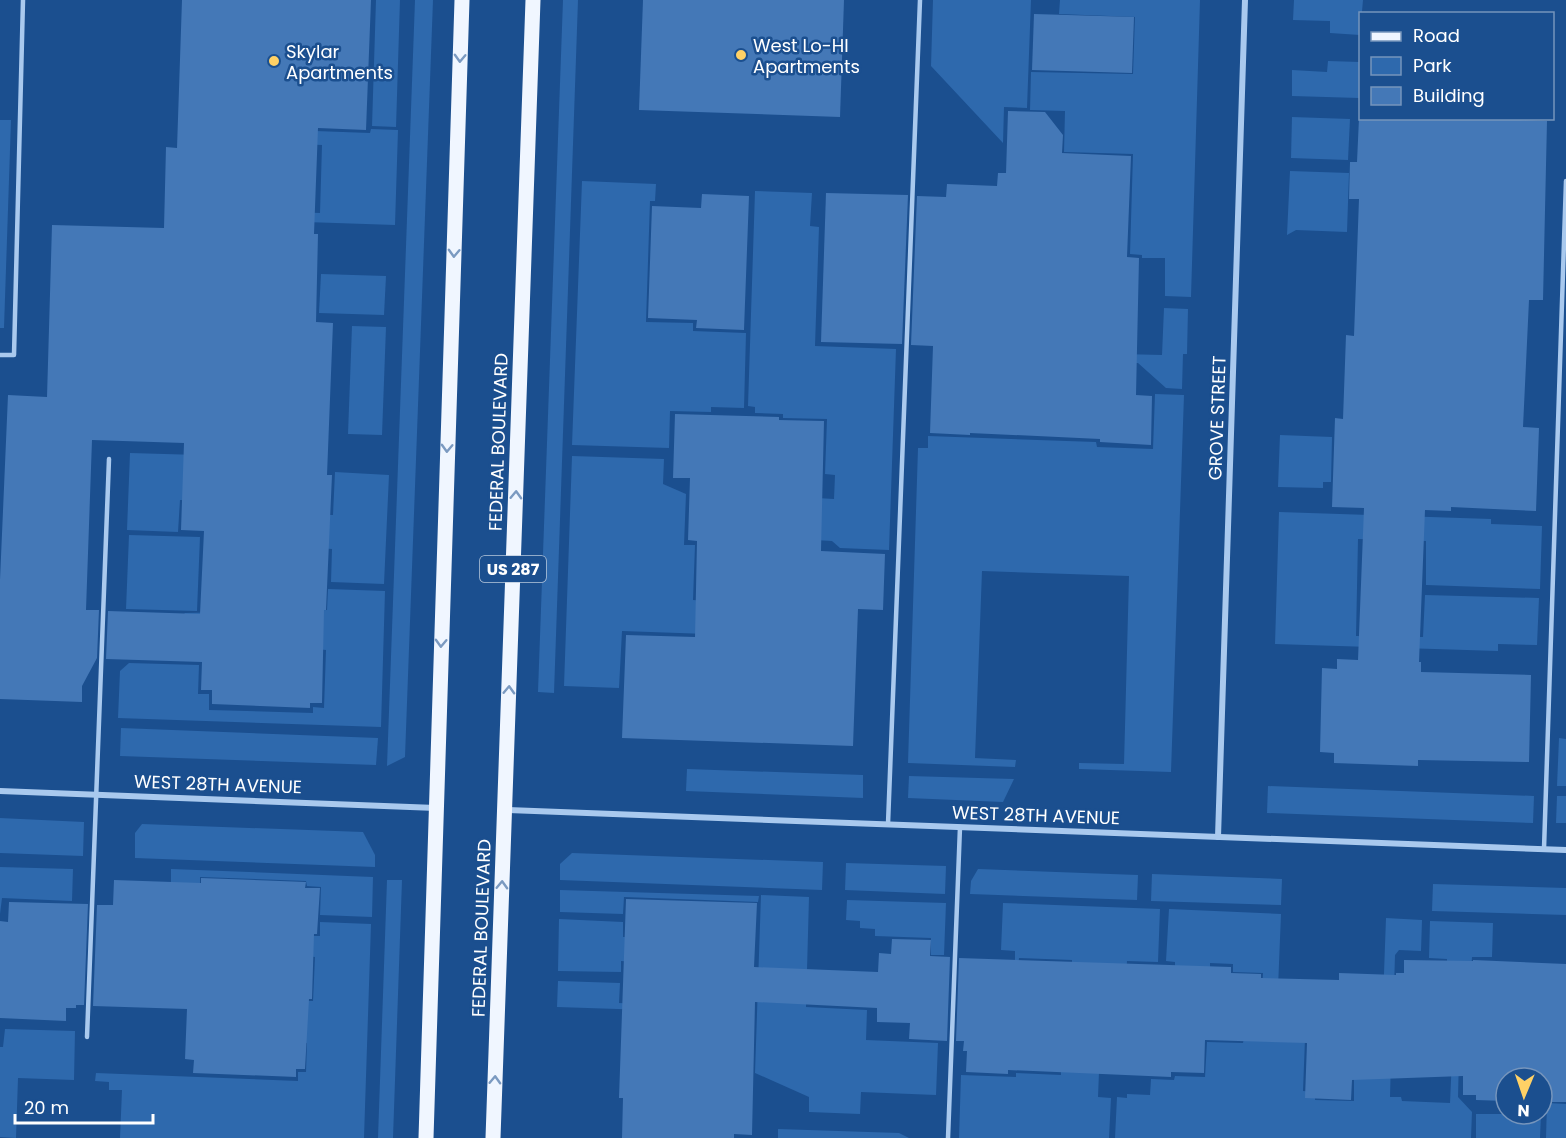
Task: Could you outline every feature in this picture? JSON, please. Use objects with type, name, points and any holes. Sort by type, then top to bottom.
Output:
[{"type":"main road","points":[[426,1138],[462,0]]},
{"type":"main road","name":"FEDERAL BOULEVARD","points":[[493,1138],[533,0]]},
{"type":"street","name":"GROVE STREET","points":[[1218,837],[1245,0]]},
{"type":"street","name":"WEST 28TH AVENUE","points":[[0,791],[436,808]]},
{"type":"street","name":"WEST 28TH AVENUE","points":[[505,810],[1566,850]]},
{"type":"lane","points":[[0,355],[14,356],[23,0]]},
{"type":"lane","points":[[888,824],[920,0]]},
{"type":"lane","points":[[1544,849],[1566,181]]},
{"type":"lane","points":[[87,1037],[109,459]]},
{"type":"lane","points":[[948,1138],[960,827]]},
{"type":"green space","points":[[376,0],[400,0],[396,127],[372,126]]},
{"type":"green space","points":[[415,0],[433,0],[405,757],[387,766]]},
{"type":"green space","points":[[563,0],[578,0],[554,693],[538,692]]},
{"type":"green space","points":[[933,0],[1031,0],[1027,108],[1004,107],[1003,143],[931,66]]},
{"type":"green space","points":[[1060,0],[1200,0],[1191,297],[1165,296],[1165,258],[1142,258],[1142,255],[1130,254],[1133,154],[1064,152],[1065,111],[1030,110],[1031,72],[1133,74],[1135,17],[1059,14]]},
{"type":"green space","points":[[1294,0],[1363,0],[1362,12],[1359,12],[1359,35],[1330,33],[1330,21],[1293,20]]},
{"type":"green space","points":[[1328,61],[1359,62],[1359,98],[1292,96],[1292,70],[1327,72]]},
{"type":"green space","points":[[1292,117],[1350,119],[1348,160],[1291,158]]},
{"type":"green space","points":[[0,120],[11,120],[4,328],[0,328]]},
{"type":"green space","points":[[180,126],[370,133],[371,129],[398,130],[395,225],[183,218],[184,208],[320,213],[322,145],[180,139]]},
{"type":"green space","points":[[1290,171],[1349,173],[1347,232],[1296,230],[1287,235]]},
{"type":"green space","points":[[582,181],[656,184],[655,201],[650,201],[646,322],[693,323],[693,331],[746,333],[744,408],[711,407],[711,412],[670,411],[669,448],[572,445]]},
{"type":"green space","points":[[755,191],[812,193],[810,226],[819,227],[815,346],[896,349],[889,550],[840,548],[832,541],[815,540],[817,498],[834,499],[835,475],[825,474],[827,419],[783,418],[783,414],[755,413],[755,407],[748,406]]},
{"type":"green space","points":[[321,274],[386,276],[384,315],[319,313]]},
{"type":"green space","points":[[1164,308],[1188,309],[1187,354],[1183,354],[1182,389],[1166,388],[1138,363],[1120,363],[1121,354],[1162,355]]},
{"type":"green space","points":[[352,326],[386,327],[382,435],[348,434]]},
{"type":"green space","points":[[1155,394],[1184,395],[1171,772],[1079,769],[1079,763],[1124,764],[1129,576],[982,571],[975,758],[1016,760],[1015,767],[908,763],[918,448],[928,448],[928,436],[1096,442],[1097,447],[1153,449]]},
{"type":"green space","points":[[1280,435],[1332,437],[1331,482],[1323,482],[1323,488],[1278,487]]},
{"type":"green space","points":[[130,453],[199,455],[198,500],[180,500],[178,532],[127,530]]},
{"type":"green space","points":[[572,456],[664,459],[663,484],[686,494],[684,545],[695,545],[693,600],[705,601],[817,638],[622,631],[619,688],[564,686]]},
{"type":"green space","points":[[335,472],[389,475],[384,584],[331,582],[332,549],[319,548],[320,515],[333,515]]},
{"type":"green space","points":[[1279,512],[1491,519],[1491,524],[1542,526],[1540,589],[1426,585],[1426,541],[1358,539],[1356,636],[1423,637],[1425,595],[1539,598],[1537,645],[1498,644],[1498,651],[1275,644]]},
{"type":"green space","points":[[129,535],[200,537],[197,611],[126,609]]},
{"type":"green space","points":[[328,589],[385,591],[381,727],[118,718],[120,671],[129,663],[199,665],[198,694],[209,694],[209,710],[313,713],[313,707],[324,708],[326,650],[211,638],[184,613],[327,610]]},
{"type":"green space","points":[[121,728],[378,738],[376,765],[120,756]]},
{"type":"green space","points":[[1559,738],[1566,739],[1566,786],[1557,786]]},
{"type":"green space","points":[[687,769],[863,775],[863,798],[686,791]]},
{"type":"green space","points":[[909,776],[1014,779],[1003,802],[908,798]]},
{"type":"green space","points":[[1268,786],[1534,796],[1533,823],[1267,813]]},
{"type":"green space","points":[[1557,796],[1566,796],[1566,823],[1556,823]]},
{"type":"green space","points":[[0,818],[84,822],[83,856],[0,853]]},
{"type":"green space","points":[[142,824],[363,832],[375,855],[375,867],[135,858],[135,833]]},
{"type":"green space","points":[[572,853],[823,862],[822,890],[560,880],[560,864]]},
{"type":"green space","points":[[846,863],[946,866],[945,894],[845,890]]},
{"type":"green space","points":[[0,867],[73,869],[72,901],[2,898],[0,914]]},
{"type":"green space","points":[[171,869],[373,877],[372,917],[320,915],[321,887],[307,886],[306,881],[200,877],[200,885],[171,884]]},
{"type":"green space","points":[[978,869],[1138,875],[1137,900],[970,894],[971,881]]},
{"type":"green space","points":[[1152,874],[1282,879],[1281,905],[1151,901]]},
{"type":"green space","points":[[387,880],[402,880],[393,1138],[378,1138]]},
{"type":"green space","points":[[1433,884],[1566,888],[1566,915],[1432,911]]},
{"type":"green space","points":[[560,890],[759,896],[758,902],[624,897],[623,914],[560,912]]},
{"type":"green space","points":[[761,895],[809,897],[806,1007],[867,1010],[866,1040],[938,1043],[936,1095],[861,1092],[860,1114],[809,1112],[809,1097],[755,1073]]},
{"type":"green space","points":[[847,900],[946,903],[944,955],[931,955],[931,938],[875,936],[875,929],[860,928],[860,921],[846,920]]},
{"type":"green space","points":[[1003,903],[1160,909],[1158,962],[1127,961],[1126,977],[1072,972],[1072,960],[1019,958],[1018,969],[1015,969],[1015,951],[1001,950]]},
{"type":"green space","points":[[1169,909],[1281,914],[1276,1038],[1260,1037],[1263,973],[1233,972],[1233,964],[1210,963],[1210,973],[1175,971],[1175,962],[1166,961]]},
{"type":"green space","points":[[1386,918],[1422,920],[1421,951],[1399,950],[1395,955],[1392,1056],[1381,1056]]},
{"type":"green space","points":[[559,919],[623,922],[623,937],[637,937],[636,962],[621,961],[621,972],[558,971]]},
{"type":"green space","points":[[1430,921],[1493,923],[1492,957],[1472,957],[1471,973],[1447,973],[1447,959],[1429,958]]},
{"type":"green space","points":[[320,922],[371,924],[364,1138],[120,1138],[122,1090],[109,1090],[109,1082],[95,1081],[96,1073],[298,1081],[298,1072],[306,1072],[307,1043],[298,1042],[299,1001],[313,1001],[315,957],[307,956],[307,936],[320,936]]},
{"type":"green space","points":[[558,981],[620,983],[619,1003],[709,1007],[709,1012],[557,1007]]},
{"type":"green space","points":[[5,1029],[75,1031],[74,1080],[18,1078],[16,1138],[0,1137],[0,1047],[3,1047]]},
{"type":"green space","points":[[1244,1038],[1305,1039],[1303,1091],[1315,1092],[1315,1100],[1354,1101],[1354,1070],[1391,1059],[1390,1097],[1401,1097],[1402,1101],[1450,1103],[1452,1057],[1459,1057],[1458,1097],[1472,1112],[1471,1138],[1115,1138],[1117,1097],[1127,1098],[1127,1094],[1150,1095],[1151,1079],[1174,1080],[1175,1076],[1205,1077],[1207,1042],[1243,1043]]},
{"type":"green space","points":[[1061,1071],[1099,1072],[1098,1097],[1111,1098],[1109,1138],[959,1138],[961,1075],[1016,1077],[1016,1073],[1061,1075]]},
{"type":"green space","points":[[1554,1103],[1566,1104],[1566,1138],[1546,1138],[1546,1126],[1554,1126]]},
{"type":"green space","points":[[1476,1114],[1494,1114],[1494,1126],[1540,1126],[1540,1138],[1476,1138]]},
{"type":"green space","points":[[778,1129],[899,1133],[909,1138],[778,1138]]},
{"type":"building","points":[[182,0],[371,0],[366,130],[318,128],[314,234],[318,234],[316,322],[333,323],[327,475],[332,475],[326,610],[324,610],[322,703],[310,703],[310,708],[212,704],[212,690],[201,690],[202,662],[106,659],[108,611],[200,614],[204,531],[181,530],[184,443],[92,440],[86,610],[99,610],[97,658],[82,686],[82,702],[0,699],[0,580],[8,395],[47,397],[52,225],[164,228],[166,147],[177,148]]},
{"type":"building","name":"West Lo-HI Apartments","points":[[643,0],[844,0],[840,117],[639,110]]},
{"type":"building","points":[[1034,14],[1134,17],[1132,73],[1032,70]]},
{"type":"building","points":[[1008,111],[1045,112],[1063,135],[1062,153],[1131,156],[1127,257],[1139,258],[1136,395],[1152,396],[1151,445],[1100,442],[1100,439],[930,433],[933,346],[911,345],[917,196],[946,197],[947,184],[997,186],[998,173],[1006,173]]},
{"type":"building","points":[[1359,118],[1359,120],[1547,121],[1543,300],[1529,300],[1523,427],[1539,428],[1536,511],[1451,507],[1451,511],[1425,510],[1419,662],[1421,662],[1421,672],[1531,675],[1529,762],[1418,760],[1418,766],[1334,763],[1334,753],[1320,752],[1322,668],[1337,669],[1337,659],[1358,660],[1364,508],[1332,507],[1335,418],[1343,419],[1346,335],[1354,336],[1359,199],[1349,199],[1350,162],[1357,162]]},
{"type":"building","points":[[826,193],[908,195],[902,344],[821,342]]},
{"type":"building","points":[[702,194],[749,196],[744,330],[696,328],[697,320],[648,318],[652,206],[701,208]]},
{"type":"building","points":[[675,414],[779,417],[779,420],[824,421],[821,551],[885,554],[883,610],[858,609],[853,746],[622,738],[626,635],[695,637],[697,541],[688,540],[690,478],[673,478]]},
{"type":"building","points":[[201,878],[306,882],[305,888],[320,888],[317,934],[314,934],[312,999],[309,999],[305,1069],[296,1069],[296,1077],[193,1073],[194,1060],[185,1059],[187,1009],[93,1006],[97,905],[113,905],[114,880],[201,883]]},
{"type":"building","points":[[626,899],[757,903],[754,967],[878,972],[879,953],[891,954],[892,939],[931,940],[930,956],[950,957],[947,1041],[909,1039],[910,1023],[877,1022],[877,1008],[755,1002],[752,1135],[734,1134],[734,1138],[622,1138],[623,1098],[619,1098]]},
{"type":"building","points":[[9,902],[88,904],[84,1005],[66,1008],[66,1021],[0,1018],[0,921],[8,922]]},
{"type":"building","points":[[959,958],[1231,967],[1231,973],[1261,974],[1261,978],[1339,980],[1339,973],[1396,975],[1396,973],[1404,973],[1404,960],[1566,964],[1566,1102],[1554,1102],[1554,1066],[1494,1066],[1494,1101],[1476,1100],[1476,1095],[1463,1095],[1463,1076],[1352,1080],[1351,1100],[1305,1098],[1307,1043],[1205,1040],[1204,1073],[1171,1072],[1171,1077],[1008,1070],[1008,1074],[966,1072],[967,1051],[963,1051],[964,1041],[956,1041]]},
{"type":"place","name":"West Lo-HI Apartments","points":[[741,55]]},
{"type":"place","name":"Skylar Apartments","points":[[274,61]]}]
